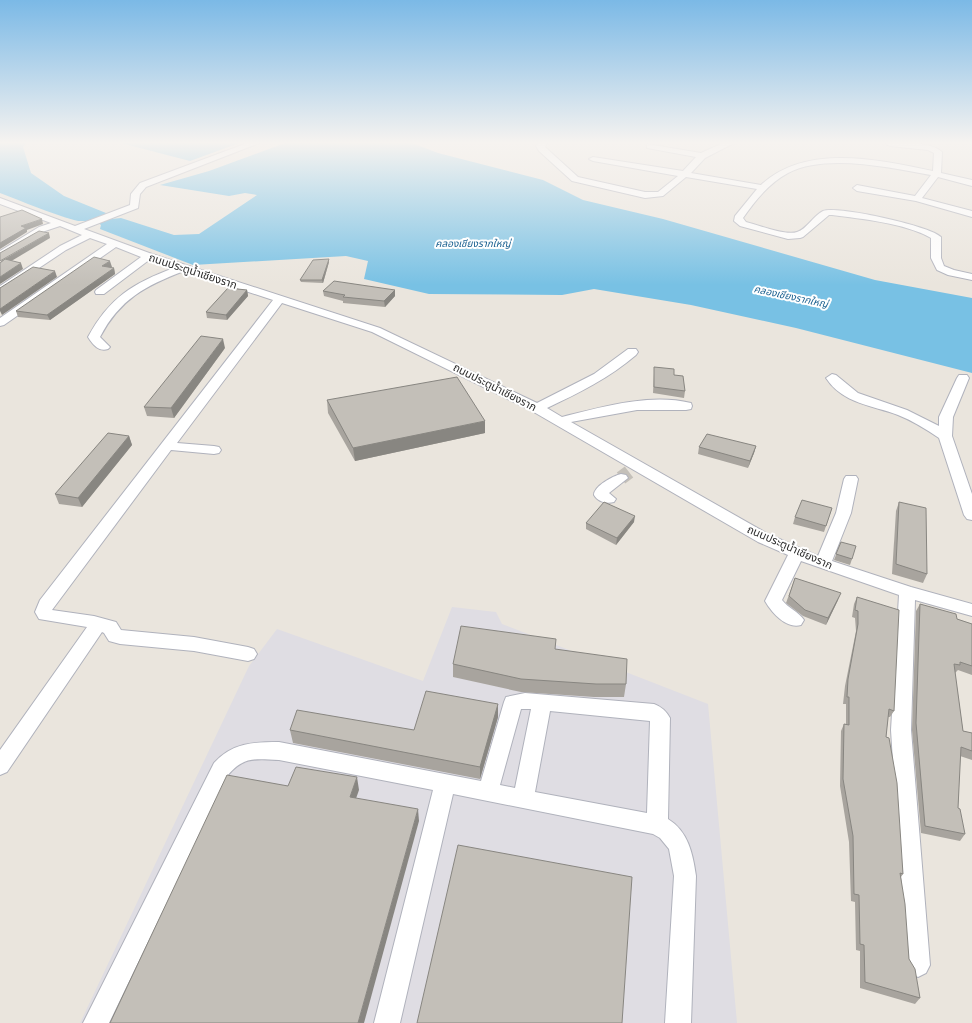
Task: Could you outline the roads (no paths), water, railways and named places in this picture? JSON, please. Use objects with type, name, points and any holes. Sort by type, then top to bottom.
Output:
[{"type":"street","points":[[75,229],[135,206],[136,190]]},
{"type":"street","points":[[622,190],[645,195],[653,195],[660,194],[666,190]]},
{"type":"street","points":[[759,190],[738,218],[743,224],[794,236],[800,235],[826,213],[838,213],[877,219],[933,234],[936,237],[936,263],[940,268],[949,272],[972,277]]},
{"type":"street","points":[[869,190],[918,197],[972,214]]},
{"type":"street","points":[[918,197],[924,190]]},
{"type":"street","name":"ถนนประตูน้ำเชียงราก","points":[[0,201],[182,268],[376,330],[537,408],[560,421],[629,473],[763,538],[823,563],[907,592],[972,610]]},
{"type":"street","points":[[0,255],[42,229],[61,223]]},
{"type":"street","points":[[0,291],[63,248],[90,234]]},
{"type":"street","points":[[0,323],[114,244]]},
{"type":"street","points":[[100,292],[148,256]]},
{"type":"street","points":[[104,346],[97,342],[94,337],[108,312],[116,303],[128,293],[158,276],[182,268]]},
{"type":"street","points":[[248,654],[194,644],[115,636],[110,627],[96,625],[94,622],[45,615],[43,609],[280,299]]},
{"type":"street","points":[[537,408],[592,382],[615,367],[632,352]]},
{"type":"street","points":[[832,378],[850,396],[914,417],[945,436]]},
{"type":"street","points":[[963,378],[946,417],[945,436],[972,515]]},
{"type":"street","points":[[560,421],[619,406],[639,404],[686,406]]},
{"type":"street","points":[[167,446],[214,450]]},
{"type":"street","points":[[609,499],[601,495],[601,492],[629,473]]},
{"type":"street","points":[[823,563],[841,526],[848,499],[851,479]]},
{"type":"street","points":[[795,620],[782,612],[772,601],[797,552]]},
{"type":"street","points":[[907,592],[901,730],[918,965]]},
{"type":"street","points":[[0,766],[94,632],[96,625]]},
{"type":"street","points":[[488,793],[513,702],[542,702],[654,712],[660,718],[657,826]]},
{"type":"street","points":[[523,800],[542,702]]},
{"type":"street","points":[[96,1023],[221,769],[235,755],[243,752],[279,751],[657,826],[672,833],[684,857],[685,876],[678,1023]]},
{"type":"street","points":[[387,1023],[445,784]]},
{"type":"water","name":"คลองเชียงรากใหญ่","points":[[0,190],[55,190],[64,196],[106,213],[104,217],[111,219],[121,218],[174,235],[199,234],[257,195],[245,193],[229,196],[190,190],[562,190],[583,200],[663,219],[875,280],[972,298],[972,373],[796,328],[691,305],[594,289],[562,295],[429,294],[364,279],[368,261],[346,256],[193,265],[100,229],[101,225],[98,223],[91,221],[77,221],[0,193]]},
{"type":"tunnel","points":[[621,478],[629,472]]}]
